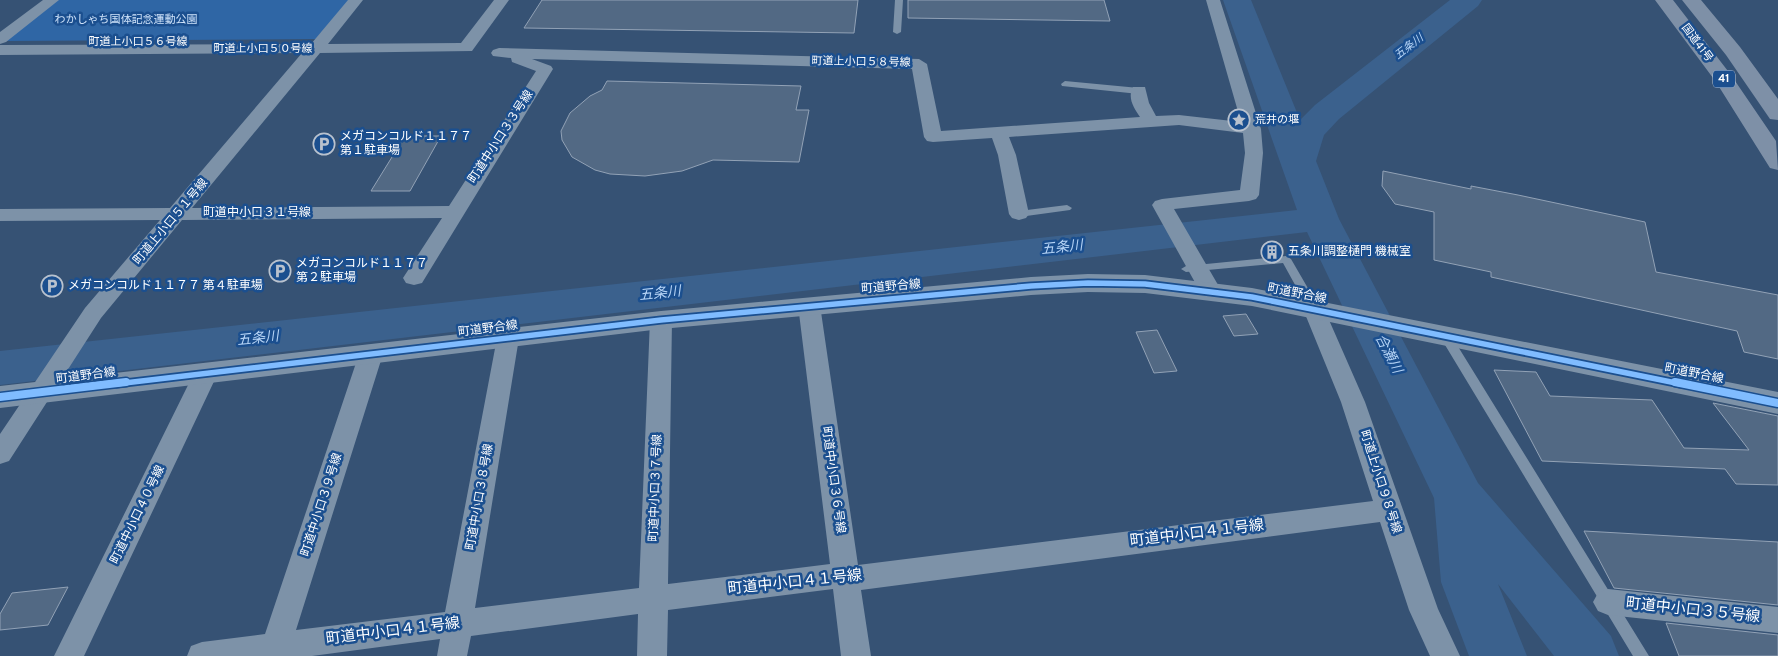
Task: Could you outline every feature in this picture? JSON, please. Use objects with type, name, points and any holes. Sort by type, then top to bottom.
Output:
[{"type":"highway","name":"国道41号","points":[[1664,0],[1706,53],[1762,135],[1778,162]]},
{"type":"highway","name":"国道41号","points":[[1691,0],[1733,51],[1778,114]]},
{"type":"street","points":[[0,41],[52,0]]},
{"type":"street","name":"町道上小口５１号線","points":[[0,454],[93,314],[356,0]]},
{"type":"street","points":[[466,48],[502,0]]},
{"type":"street","points":[[1197,272],[1160,207],[1249,195],[1254,153],[1252,129],[1212,0]]},
{"type":"street","name":"町道上小口５６号線","points":[[0,41],[319,45]]},
{"type":"street","name":"町道上小口５０号線","points":[[0,50],[319,45],[466,48]]},
{"type":"street","name":"町道中小口３３号線","points":[[414,278],[545,69],[499,53],[469,51],[466,48]]},
{"type":"street","name":"町道上小口５８号線","points":[[499,53],[919,64],[933,137],[1179,120],[1226,124],[1252,129]]},
{"type":"street","points":[[1139,91],[1140,103],[1151,122]]},
{"type":"street","points":[[999,133],[1007,154],[1019,214]]},
{"type":"street","name":"町道中小口３１号線","points":[[0,215],[454,212]]},
{"type":"street","name":"町道野合線","points":[[0,397],[44,388],[206,373],[661,320],[809,305],[1069,283],[1145,284],[1197,272],[1317,309],[1441,332],[1778,403]]},
{"type":"street","name":"町道中小口３６号線","points":[[809,305],[856,656]]},
{"type":"street","name":"町道上小口９８号線","points":[[1317,309],[1353,402],[1388,510],[1424,610],[1445,656]]},
{"type":"street","name":"町道中小口３７号線","points":[[652,656],[661,320]]},
{"type":"street","name":"町道中小口３８号線","points":[[452,656],[508,338]]},
{"type":"street","name":"町道中小口３９号線","points":[[275,651],[371,354]]},
{"type":"street","name":"町道中小口４０号線","points":[[69,656],[206,373]]},
{"type":"street","name":"町道中小口４１号線","points":[[202,656],[275,651],[458,624],[653,599],[835,576],[846,579],[1388,510]]},
{"type":"street","name":"町道中小口３５号線","points":[[1608,602],[1778,620]]},
{"type":"lane","points":[[897,32],[899,0]]},
{"type":"lane","points":[[1065,84],[1139,91]]},
{"type":"lane","points":[[1019,214],[1066,208]]},
{"type":"lane","points":[[1197,272],[1286,259],[1317,309]]},
{"type":"lane","points":[[1441,332],[1641,656]]},
{"type":"green space","name":"わかしゃち国体記念運動公園","points":[[57,0],[349,0],[316,39],[4,41]]},
{"type":"building","points":[[542,0],[858,0],[854,33],[524,28]]},
{"type":"building","points":[[908,0],[1104,0],[1110,21],[908,18]]},
{"type":"building","points":[[607,81],[801,86],[796,110],[809,110],[799,162],[713,160],[682,171],[645,176],[610,174],[595,170],[572,157],[562,140],[561,131],[570,113],[590,96],[602,90]]},
{"type":"building","points":[[405,136],[441,136],[410,191],[371,191]]},
{"type":"building","points":[[1383,171],[1471,189],[1471,186],[1518,195],[1645,222],[1656,272],[1778,295],[1778,359],[1744,352],[1737,331],[1491,277],[1491,272],[1434,260],[1434,212],[1395,204],[1382,186]]},
{"type":"building","points":[[1246,314],[1258,334],[1234,336],[1223,316]]},
{"type":"building","points":[[1157,330],[1177,371],[1154,373],[1136,332]]},
{"type":"building","points":[[1494,370],[1536,372],[1550,396],[1652,400],[1684,448],[1749,450],[1713,403],[1778,416],[1778,485],[1736,484],[1725,469],[1542,461]]},
{"type":"building","points":[[1584,531],[1778,542],[1778,605],[1614,588]]},
{"type":"building","points":[[68,587],[48,625],[0,630],[0,614],[12,593]]},
{"type":"building","points":[[1666,623],[1778,635],[1778,656],[1679,656]]},
{"type":"waterway","name":"合瀬川","points":[[1237,0],[1298,161]]},
{"type":"waterway","name":"五条川","points":[[1298,161],[1304,140],[1315,123],[1468,0]]},
{"type":"waterway","name":"合瀬川","points":[[1298,161],[1320,219]]},
{"type":"waterway","name":"五条川","points":[[0,368],[1320,219]]},
{"type":"waterway","name":"合瀬川","points":[[1320,219],[1460,498]]},
{"type":"waterway","points":[[1460,498],[1590,656]]},
{"type":"waterway","name":"合瀬川","points":[[1460,498],[1469,582],[1498,656]]},
{"type":"cycle path","points":[[0,397],[661,320],[1031,286],[1088,283],[1145,284],[1252,297],[1778,403]]},
{"type":"place","name":"荒井の堰","points":[[1239,120]]},
{"type":"place","name":"メガコンコルド１１７７ 第１駐車場","points":[[324,144]]},
{"type":"place","name":"五条川調整樋門 機械室","points":[[1272,252]]},
{"type":"place","name":"メガコンコルド１１７７ 第２駐車場","points":[[280,271]]},
{"type":"place","name":"メガコンコルド１１７７ 第４駐車場","points":[[52,286]]}]
